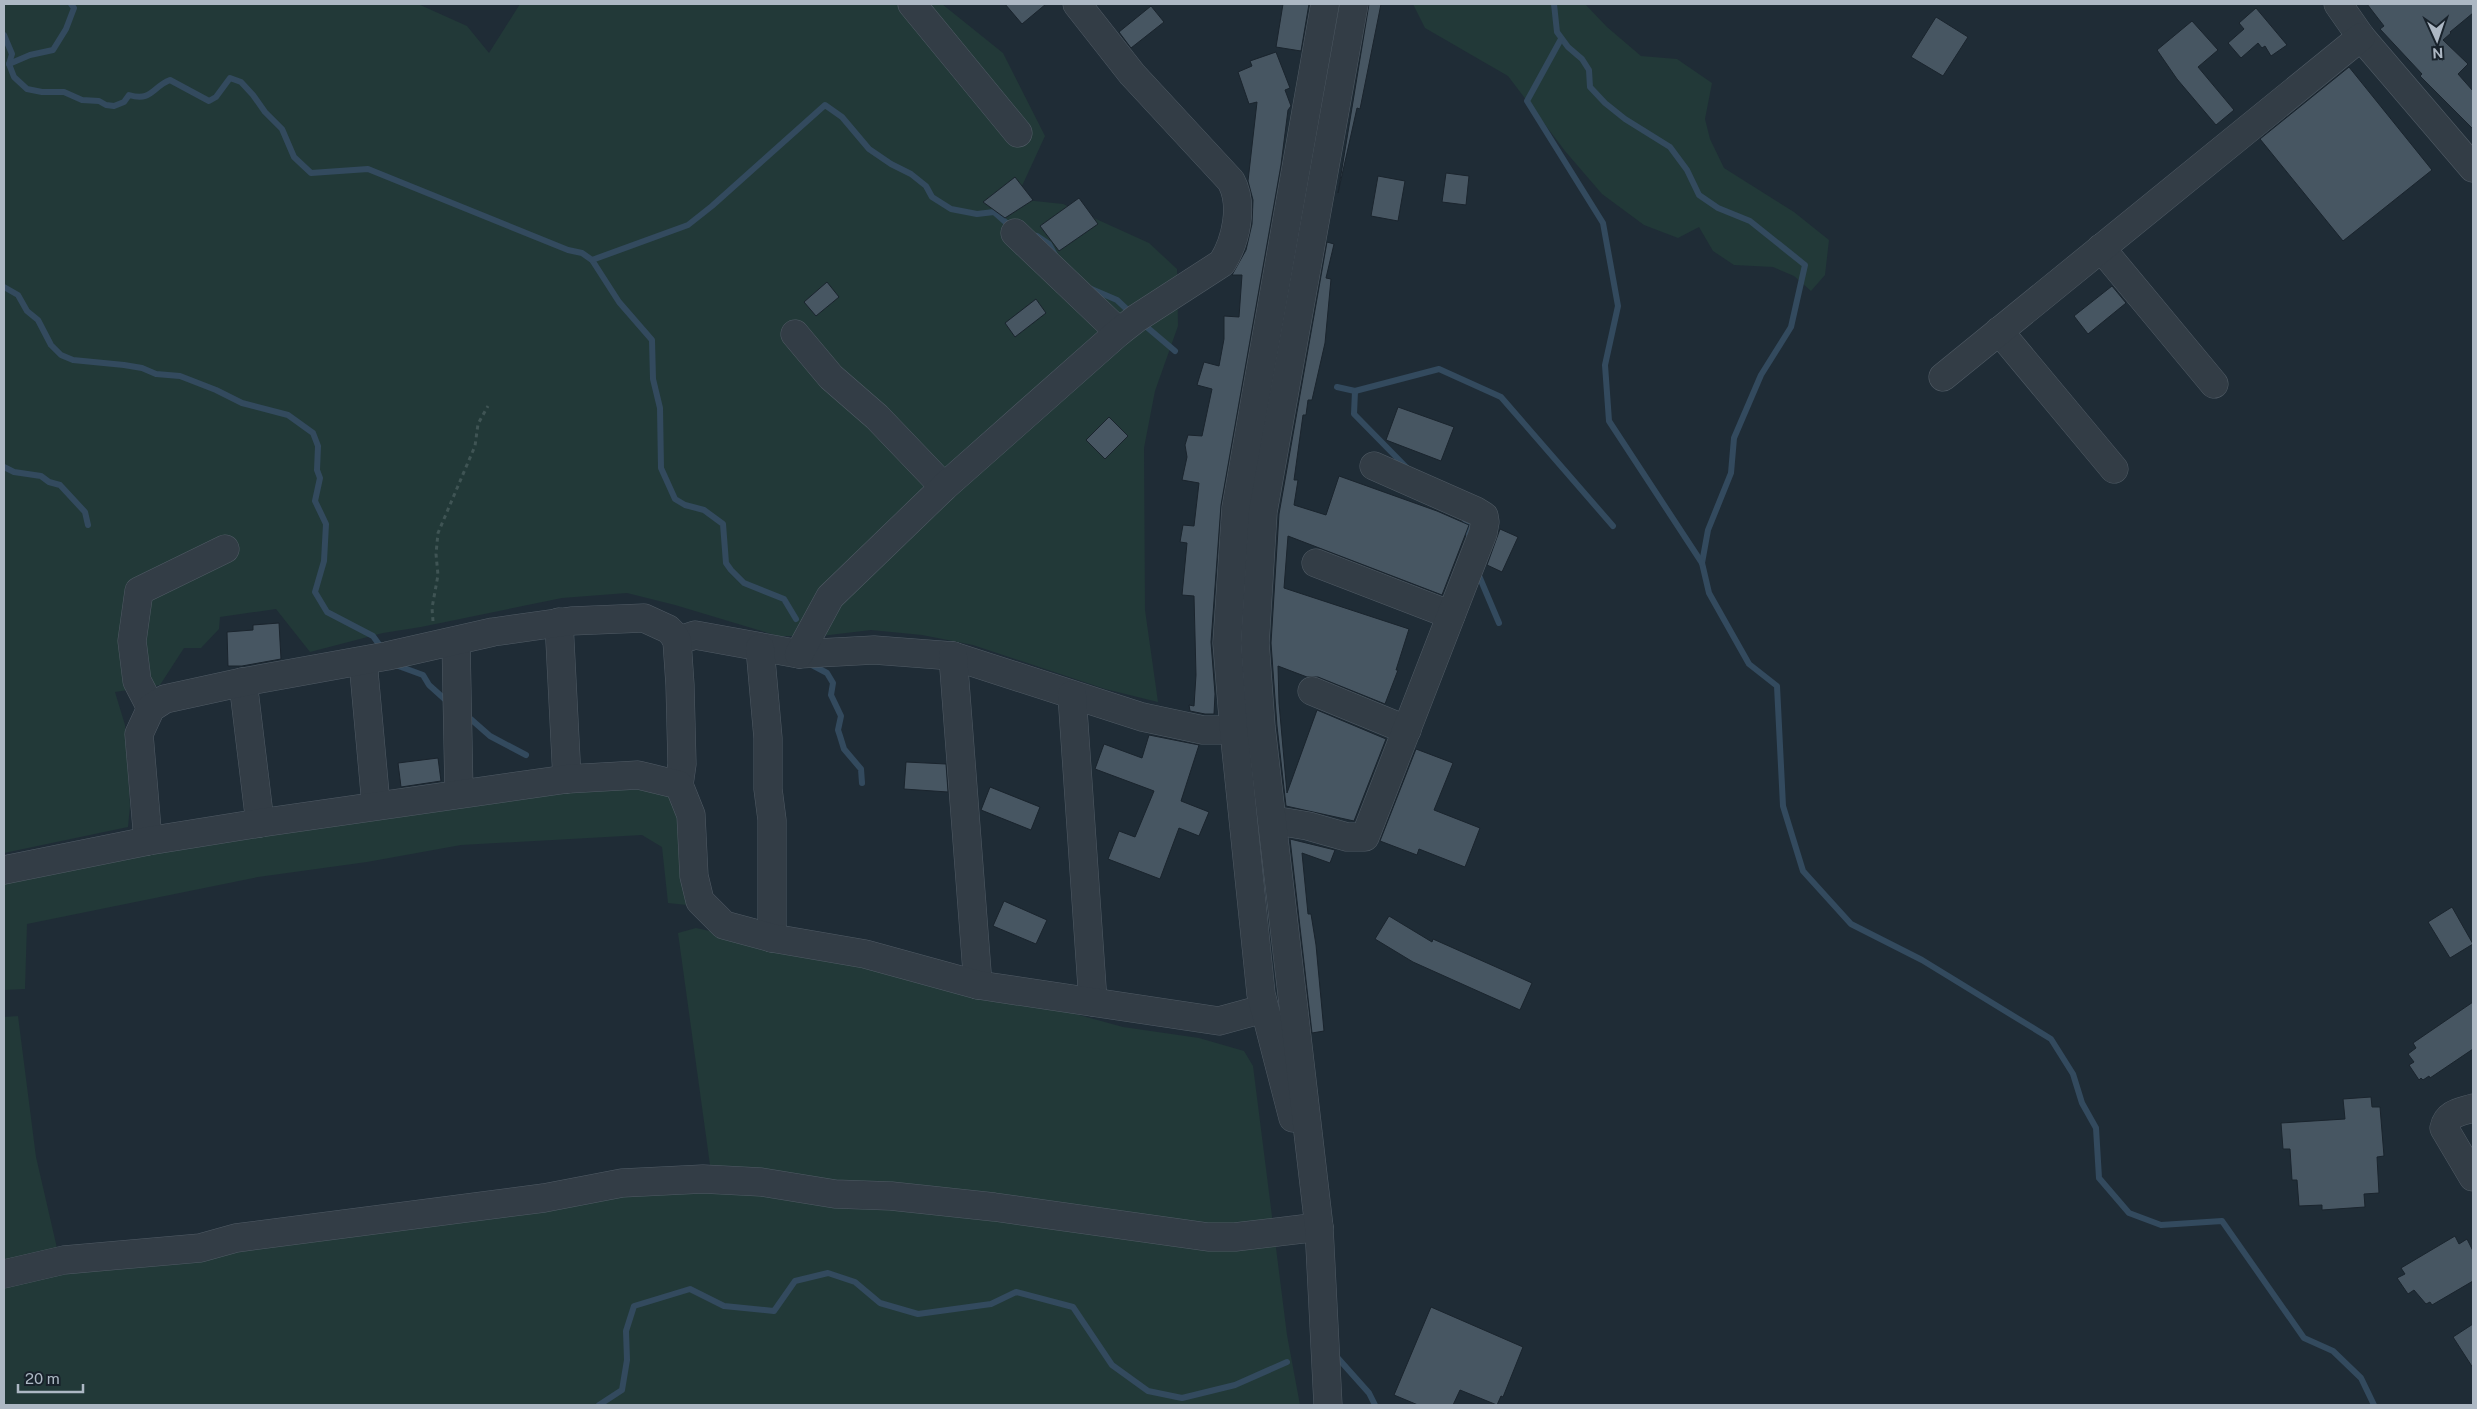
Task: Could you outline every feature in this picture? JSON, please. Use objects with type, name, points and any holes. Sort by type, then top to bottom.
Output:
[{"type":"street","points":[[799,654],[830,597],[944,487],[1119,332],[1137,318],[1222,263],[1227,255],[1237,215],[1237,192],[1231,181],[1132,74],[1077,4]]},
{"type":"street","points":[[1315,1198],[1263,1009],[1234,730],[1227,643],[1236,508],[1325,4]]},
{"type":"street","points":[[1328,1405],[1320,1227],[1315,1198],[1261,727],[1255,643],[1264,512],[1354,4]]},
{"type":"street","points":[[2338,4],[2361,36],[2473,168]]},
{"type":"street","points":[[927,9],[1018,134]]},
{"type":"street","points":[[1943,377],[2361,36]]},
{"type":"street","points":[[1015,233],[1119,332]]},
{"type":"street","points":[[2101,248],[2214,384]]},
{"type":"street","points":[[1999,331],[2114,469]]},
{"type":"street","points":[[795,334],[831,377],[877,417],[944,487]]},
{"type":"street","points":[[1272,820],[1308,826],[1347,838],[1365,836],[1483,533],[1484,516],[1476,510],[1374,466]]},
{"type":"street","points":[[151,708],[137,682],[132,641],[140,591],[225,549]]},
{"type":"street","points":[[1316,563],[1451,616]]},
{"type":"street","points":[[148,841],[139,734],[151,708],[165,699],[244,682],[363,661],[518,628],[609,618],[644,618],[671,631],[676,641],[682,764],[679,785],[691,815],[694,876],[700,900],[724,925],[772,938],[864,954],[978,985],[1219,1021],[1263,1009]]},
{"type":"street","points":[[559,622],[568,779]]},
{"type":"street","points":[[676,641],[695,635],[799,654],[874,650],[953,656],[1142,717],[1203,730],[1234,730]]},
{"type":"street","points":[[456,641],[459,793]]},
{"type":"street","points":[[760,648],[768,738],[768,789],[772,820],[774,921],[772,938]]},
{"type":"street","points":[[953,656],[978,985]]},
{"type":"street","points":[[363,661],[376,805]]},
{"type":"street","points":[[244,682],[260,823]]},
{"type":"street","points":[[1312,691],[1407,730]]},
{"type":"street","points":[[1072,695],[1093,1002]]},
{"type":"street","points":[[4,870],[148,841],[376,805],[568,779],[638,775],[679,785]]},
{"type":"street","points":[[2473,1108],[2450,1116],[2446,1120],[2444,1128],[2473,1177]]},
{"type":"street","points":[[4,1274],[64,1260],[200,1248],[236,1238],[544,1198],[622,1183],[665,1181],[761,1182],[836,1194],[891,1196],[1068,1215],[1208,1237],[1234,1237],[1320,1227]]},
{"type":"path","points":[[429,647],[428,638],[432,629],[432,608],[437,593],[436,554],[438,533],[475,446],[478,424],[488,406]]},
{"type":"green space","points":[[4,4],[418,4],[467,26],[489,53],[520,4],[942,4],[1003,53],[1045,136],[1016,199],[1063,204],[1149,243],[1177,269],[1178,326],[1155,391],[1144,448],[1145,610],[1158,702],[1105,689],[973,645],[922,635],[871,630],[821,636],[778,636],[675,605],[627,593],[562,598],[383,633],[310,652],[276,609],[220,617],[219,629],[201,648],[184,648],[160,685],[115,692],[125,725],[130,806],[128,827],[4,853]]},
{"type":"green space","points":[[1413,4],[1585,4],[1607,27],[1641,56],[1677,59],[1712,83],[1705,119],[1710,139],[1724,168],[1794,212],[1829,240],[1825,275],[1811,291],[1794,276],[1773,267],[1734,265],[1713,251],[1699,227],[1678,238],[1644,225],[1602,194],[1565,151],[1508,76],[1425,28]]},
{"type":"green space","points":[[592,784],[671,792],[682,802],[687,905],[668,903],[662,847],[642,835],[461,845],[367,862],[258,877],[27,924],[25,989],[4,990],[4,880],[107,860]]},
{"type":"green space","points":[[696,928],[1017,998],[1123,1027],[1199,1038],[1244,1051],[1253,1066],[1287,1335],[1300,1405],[4,1405],[4,1017],[18,1016],[36,1157],[63,1274],[183,1262],[657,1178],[710,1165],[678,933]]},
{"type":"building","points":[[1005,4],[1046,4],[1022,24]]},
{"type":"building","points":[[1283,4],[1309,4],[1301,51],[1276,47]]},
{"type":"building","points":[[1369,4],[1381,4],[1360,109],[1357,108],[1338,193]]},
{"type":"building","points":[[2367,4],[2473,4],[2473,13],[2443,40],[2468,64],[2458,74],[2473,91],[2473,129],[2420,76],[2422,74],[2380,29],[2384,26]]},
{"type":"building","points":[[1151,6],[1164,22],[1131,48],[1119,32]]},
{"type":"building","points":[[2256,8],[2287,45],[2271,56],[2265,46],[2262,48],[2258,43],[2241,58],[2228,43],[2244,29],[2239,23]]},
{"type":"building","points":[[1936,17],[1968,37],[1943,76],[1911,57]]},
{"type":"building","points":[[2192,21],[2218,50],[2198,67],[2234,110],[2216,125],[2177,79],[2157,50]]},
{"type":"building","points":[[1276,52],[1290,88],[1285,90],[1291,106],[1288,110],[1281,165],[1221,505],[1211,642],[1215,694],[1214,714],[1205,714],[1190,711],[1189,705],[1194,706],[1196,675],[1194,596],[1182,595],[1187,543],[1180,542],[1183,525],[1194,526],[1199,483],[1182,480],[1187,457],[1185,445],[1188,435],[1202,436],[1212,389],[1197,385],[1204,362],[1219,366],[1224,339],[1224,316],[1239,317],[1242,275],[1232,275],[1246,250],[1252,224],[1253,200],[1248,181],[1257,102],[1249,104],[1238,72],[1252,66],[1250,61]]},
{"type":"building","points":[[2349,67],[2432,170],[2343,241],[2260,139]]},
{"type":"building","points":[[1446,173],[1469,176],[1466,205],[1442,202]]},
{"type":"building","points":[[1378,176],[1405,181],[1398,221],[1371,216]]},
{"type":"building","points":[[1015,177],[1033,200],[1005,218],[983,202]]},
{"type":"building","points":[[1079,198],[1098,224],[1059,251],[1040,226]]},
{"type":"building","points":[[1327,242],[1334,244],[1326,278],[1331,279],[1325,343],[1312,400],[1308,400],[1306,415],[1303,415],[1294,480],[1298,480],[1294,505],[1326,515],[1339,476],[1437,511],[1469,525],[1442,595],[1288,536],[1284,588],[1409,629],[1396,670],[1398,670],[1385,704],[1318,677],[1307,677],[1278,666],[1279,703],[1287,793],[1317,710],[1386,739],[1354,821],[1286,806],[1277,726],[1271,643],[1279,514]]},
{"type":"building","points":[[827,282],[839,297],[816,316],[804,302]]},
{"type":"building","points":[[2112,286],[2126,303],[2088,334],[2074,316]]},
{"type":"building","points":[[1036,299],[1046,313],[1015,337],[1005,323]]},
{"type":"building","points":[[1398,407],[1454,427],[1441,461],[1386,440]]},
{"type":"building","points":[[1109,417],[1128,436],[1105,459],[1086,440]]},
{"type":"building","points":[[1500,529],[1518,537],[1502,572],[1487,565]]},
{"type":"building","points":[[279,623],[281,659],[242,666],[228,666],[227,632],[253,630],[253,625]]},
{"type":"building","points":[[1149,735],[1199,745],[1181,801],[1209,812],[1199,836],[1179,828],[1160,879],[1108,859],[1119,831],[1135,837],[1154,791],[1095,769],[1104,744],[1142,758]]},
{"type":"building","points":[[1416,749],[1453,763],[1434,810],[1480,828],[1465,867],[1419,849],[1417,855],[1380,841]]},
{"type":"building","points":[[438,758],[441,781],[401,787],[398,763]]},
{"type":"building","points":[[906,762],[946,764],[948,792],[904,789]]},
{"type":"building","points":[[990,787],[1040,807],[1031,830],[981,810]]},
{"type":"building","points":[[1290,839],[1335,850],[1330,863],[1302,853],[1308,914],[1311,914],[1316,945],[1324,1031],[1312,1033]]},
{"type":"building","points":[[1004,901],[1047,920],[1036,944],[993,926]]},
{"type":"building","points":[[2452,907],[2473,944],[2450,958],[2428,922]]},
{"type":"building","points":[[1389,916],[1432,942],[1433,939],[1532,983],[1520,1010],[1413,962],[1375,939]]},
{"type":"building","points":[[2473,1002],[2473,1049],[2430,1078],[2429,1076],[2419,1080],[2409,1065],[2414,1062],[2408,1054],[2416,1048],[2413,1043]]},
{"type":"building","points":[[2371,1097],[2372,1107],[2380,1107],[2384,1156],[2377,1157],[2379,1193],[2364,1194],[2365,1207],[2322,1210],[2322,1205],[2299,1206],[2297,1180],[2292,1180],[2290,1149],[2283,1149],[2281,1123],[2345,1119],[2343,1099]]},
{"type":"building","points":[[2455,1236],[2459,1244],[2467,1239],[2473,1251],[2473,1281],[2432,1305],[2430,1302],[2426,1304],[2414,1290],[2408,1294],[2397,1278],[2405,1274],[2401,1268]]},
{"type":"building","points":[[1431,1307],[1523,1347],[1503,1397],[1501,1396],[1497,1405],[1460,1390],[1453,1405],[1418,1405],[1394,1395]]},
{"type":"building","points":[[2473,1324],[2473,1368],[2453,1337]]},
{"type":"waterway","points":[[9,64],[30,55],[53,50],[66,29],[74,8],[71,4]]},
{"type":"waterway","points":[[1554,4],[1557,32],[1568,47],[1582,59],[1589,70],[1590,87],[1605,103],[1625,119],[1670,147],[1687,170],[1699,195],[1718,208],[1750,221],[1805,265],[1791,327],[1761,375],[1734,438],[1731,473],[1708,530],[1702,563],[1709,593],[1749,664],[1777,686],[1783,806],[1803,871],[1851,924],[1922,960],[2051,1039],[2073,1074],[2082,1103],[2096,1128],[2099,1178],[2129,1213],[2161,1225],[2222,1221],[2304,1338],[2333,1351],[2361,1378],[2374,1405]]},
{"type":"waterway","points":[[4,35],[12,54],[9,64],[14,77],[27,89],[42,92],[64,92],[82,100],[99,101],[106,105],[114,106],[124,102],[129,95],[143,97],[170,80],[209,101],[216,97],[230,78],[241,82],[265,112],[282,129],[294,157],[311,173],[368,169],[568,250],[582,253],[592,260],[619,302],[652,340],[653,379],[660,408],[661,468],[675,499],[685,505],[704,510],[723,524],[726,563],[731,570],[744,583],[784,599],[796,619]]},
{"type":"waterway","points":[[1561,39],[1527,101],[1603,223],[1618,306],[1605,365],[1609,421],[1702,563]]},
{"type":"waterway","points":[[592,260],[688,225],[712,206],[825,105],[842,117],[869,149],[891,164],[911,174],[926,186],[932,197],[951,209],[977,214],[994,212],[1011,227]]},
{"type":"waterway","points":[[1037,236],[1049,244],[1055,255]]},
{"type":"waterway","points":[[4,287],[18,295],[27,311],[38,320],[51,345],[61,355],[73,360],[124,365],[142,368],[156,374],[180,376],[216,390],[242,403],[288,415],[313,433],[318,446],[317,470],[320,478],[315,501],[326,524],[324,561],[315,592],[327,612],[373,636],[383,650]]},
{"type":"waterway","points":[[1089,288],[1117,300],[1133,315]]},
{"type":"waterway","points":[[1142,323],[1175,351]]},
{"type":"waterway","points":[[1355,391],[1439,369],[1501,397],[1613,526]]},
{"type":"waterway","points":[[1337,387],[1355,391],[1354,414],[1408,469]]},
{"type":"waterway","points":[[4,467],[14,472],[41,476],[49,482],[60,485],[85,512],[88,525]]},
{"type":"waterway","points":[[1464,515],[1470,538]]},
{"type":"waterway","points":[[1477,571],[1499,623]]},
{"type":"waterway","points":[[393,664],[423,675],[429,685],[449,703]]},
{"type":"waterway","points":[[810,664],[827,673],[833,683],[831,695],[841,716],[838,730],[844,749],[861,769],[862,783]]},
{"type":"waterway","points":[[465,714],[490,736],[526,755]]},
{"type":"waterway","points":[[599,1405],[622,1390],[627,1360],[626,1331],[634,1306],[690,1289],[724,1306],[774,1311],[795,1281],[828,1273],[855,1282],[880,1303],[918,1314],[991,1304],[1016,1292],[1073,1307],[1112,1365],[1148,1391],[1182,1398],[1235,1385],[1287,1362]]},
{"type":"waterway","points":[[1336,1356],[1369,1393],[1375,1405]]}]
